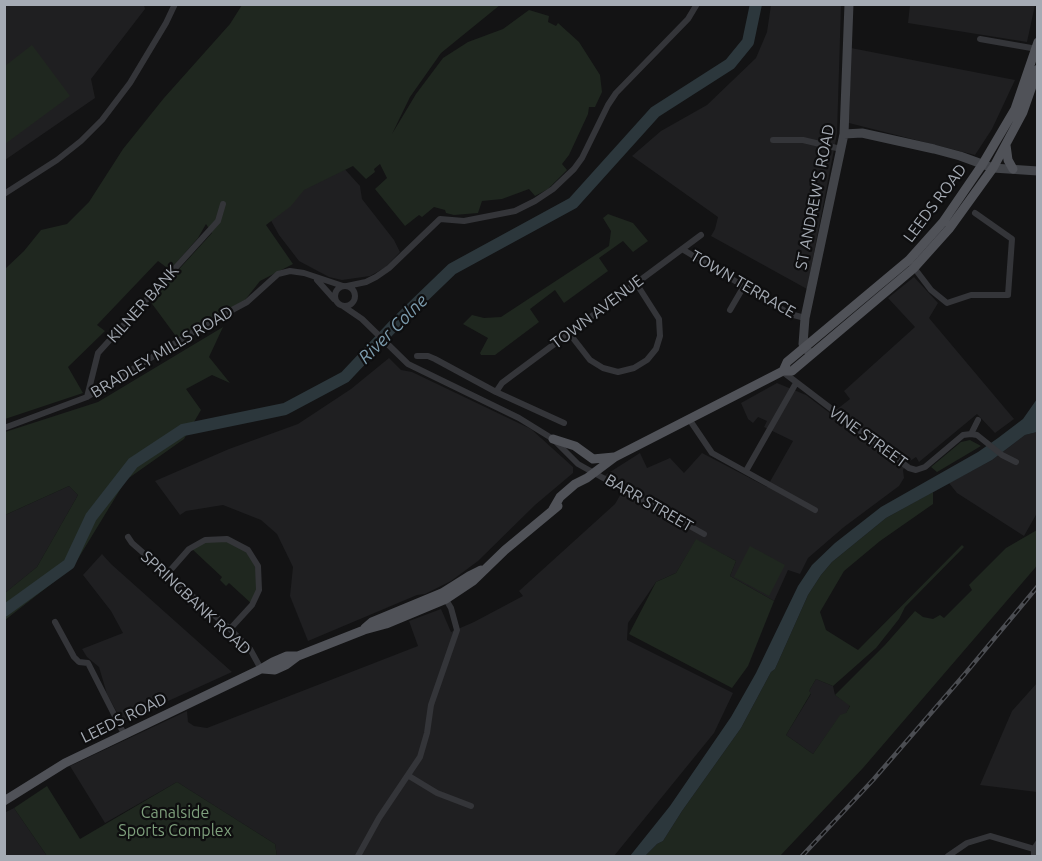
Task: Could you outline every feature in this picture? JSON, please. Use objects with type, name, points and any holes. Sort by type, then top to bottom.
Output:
[{"type":"main road","name":"ST ANDREW'S ROAD","points":[[804,348],[805,318],[844,134],[849,4]]},
{"type":"main road","name":"LEEDS ROAD","points":[[783,371],[787,362],[911,264],[982,165],[1015,109],[1037,46]]},
{"type":"main road","name":"LEEDS ROAD","points":[[4,801],[65,763],[261,669],[275,669],[286,665],[298,656],[364,630],[386,624],[473,581],[553,509],[566,501],[591,475],[615,457],[783,371],[792,371],[911,264],[960,214],[1006,146],[1024,110],[1038,69]]},
{"type":"main road","points":[[845,116],[848,124],[862,133]]},
{"type":"main road","points":[[844,134],[862,133],[960,156],[993,168],[1038,171]]},
{"type":"main road","points":[[1006,146],[1008,160],[1013,170]]},
{"type":"main road","points":[[804,348],[811,355]]},
{"type":"main road","points":[[552,439],[574,446],[593,459],[615,457]]},
{"type":"street","points":[[4,194],[57,160],[102,120],[130,82],[175,4]]},
{"type":"street","points":[[336,301],[336,292],[345,286],[366,282],[389,267],[440,219],[464,220],[515,211],[553,189],[582,158],[616,93],[688,20],[697,4]]},
{"type":"street","points":[[980,39],[1037,46]]},
{"type":"street","points":[[773,140],[803,140],[841,149]]},
{"type":"street","points":[[974,195],[975,213]]},
{"type":"street","name":"KILNER BANK","points":[[87,397],[98,353],[218,221],[223,204]]},
{"type":"street","points":[[911,264],[931,290],[947,303],[970,296],[1008,295],[1012,239],[975,213],[960,214]]},
{"type":"street","points":[[211,218],[218,221]]},
{"type":"street","name":"TOWN AVENUE","points":[[496,392],[502,383],[701,235]]},
{"type":"street","name":"TOWN TERRACE","points":[[682,249],[790,314],[805,318]]},
{"type":"street","name":"BRADLEY MILLS ROAD","points":[[4,428],[87,397],[208,323],[248,302],[278,274],[291,271],[345,286]]},
{"type":"street","points":[[312,276],[336,301],[362,319],[408,364],[519,418],[552,439],[591,475]]},
{"type":"street","points":[[343,306],[349,306],[366,282]]},
{"type":"street","points":[[569,333],[590,360],[603,368],[618,372],[634,368],[647,360],[656,350],[660,336],[659,319],[636,283]]},
{"type":"street","points":[[345,286],[354,291],[362,319]]},
{"type":"street","points":[[730,310],[744,286]]},
{"type":"street","points":[[417,356],[428,356],[496,392],[564,423]]},
{"type":"street","name":"VINE STREET","points":[[783,371],[909,468],[916,470],[925,467],[963,435],[971,434]]},
{"type":"street","points":[[746,471],[796,383]]},
{"type":"street","points":[[689,419],[712,453],[815,510]]},
{"type":"street","points":[[978,420],[971,434],[1016,462]]},
{"type":"street","name":"BARR STREET","points":[[591,475],[704,534]]},
{"type":"street","name":"SPRINGBANK ROAD","points":[[128,537],[230,629],[250,650],[261,669]]},
{"type":"street","points":[[167,574],[181,556],[197,543],[206,540],[226,539],[248,550],[258,566],[259,590],[252,605],[230,629]]},
{"type":"street","points":[[358,856],[379,818],[420,757],[427,733],[431,705],[456,630],[451,608],[444,596]]},
{"type":"street","points":[[55,622],[74,657],[80,662],[88,663],[124,734]]},
{"type":"street","points":[[409,776],[437,793],[471,806]]},
{"type":"street","points":[[948,856],[966,843],[990,836],[1036,846],[1034,856]]},
{"type":"shaded area","points":[[910,4],[1035,5],[1027,42],[908,23]]},
{"type":"shaded area","points":[[5,5],[144,5],[145,9],[91,79],[95,98],[5,160]]},
{"type":"shaded area","points":[[771,5],[841,5],[837,134],[807,289],[711,236],[718,217],[632,156],[661,131],[707,105],[756,58],[767,32]]},
{"type":"shaded area","points":[[851,48],[1015,80],[992,129],[975,155],[849,123]]},
{"type":"shaded area","points":[[341,165],[360,186],[362,199],[394,240],[400,252],[386,267],[370,276],[342,280],[329,277],[299,261],[279,235],[269,217],[299,185]]},
{"type":"shaded area","points":[[914,277],[938,303],[929,318],[1014,419],[995,433],[977,414],[919,462],[916,457],[907,463],[903,470],[904,478],[899,486],[844,527],[808,558],[800,574],[788,570],[774,601],[730,576],[736,561],[696,540],[676,573],[656,582],[628,623],[627,640],[733,693],[714,733],[614,856],[277,856],[275,844],[177,782],[105,823],[70,766],[187,711],[188,722],[194,726],[207,728],[418,646],[409,621],[441,609],[451,632],[523,596],[519,591],[615,504],[622,492],[599,479],[640,453],[647,468],[670,458],[684,473],[702,453],[767,487],[793,441],[764,427],[767,421],[758,417],[753,423],[748,419],[741,403],[777,383],[806,395],[831,414],[850,399],[844,391],[915,327],[888,298]]},
{"type":"shaded area","points":[[389,358],[401,370],[412,372],[531,429],[573,467],[573,473],[535,505],[478,561],[451,581],[425,594],[417,595],[308,641],[290,596],[293,567],[277,534],[261,520],[223,505],[186,511],[180,515],[155,481],[229,449],[298,424],[351,389]]},
{"type":"shaded area","points":[[1037,399],[1037,432],[1025,435],[992,460],[886,518],[832,562],[808,595],[775,669],[771,672],[741,728],[663,841],[645,856],[630,856],[670,806],[731,717],[756,673],[798,586],[812,565],[835,543],[881,507],[978,452],[998,438],[1023,419]]},
{"type":"shaded area","points":[[1037,432],[1037,513],[1024,536],[957,493],[949,483],[992,460],[1025,435]]},
{"type":"shaded area","points":[[69,486],[78,495],[37,567],[5,593],[5,515]]},
{"type":"shaded area","points":[[102,554],[232,672],[122,722],[107,694],[99,667],[87,657],[82,649],[123,633],[111,611],[83,575]]},
{"type":"shaded area","points":[[816,679],[833,686],[835,695],[850,705],[846,714],[840,716],[813,754],[786,735],[811,694],[809,691]]},
{"type":"shaded area","points":[[1037,683],[1037,792],[980,785],[1012,711]]},
{"type":"shaded area","points":[[14,808],[47,856],[5,856],[4,813]]},
{"type":"green space","points":[[242,5],[500,5],[441,53],[410,97],[392,134],[416,94],[443,58],[468,42],[503,29],[529,10],[549,16],[548,22],[556,26],[558,23],[579,42],[600,75],[602,92],[595,107],[589,107],[569,155],[562,164],[567,170],[548,189],[535,196],[529,189],[502,199],[482,201],[478,213],[454,215],[434,207],[405,226],[375,189],[387,178],[380,164],[374,169],[375,172],[366,179],[353,166],[304,190],[291,206],[266,225],[293,264],[260,281],[245,300],[178,339],[150,301],[212,233],[206,224],[198,238],[170,270],[158,261],[97,325],[105,331],[68,367],[83,393],[5,419],[5,269],[41,230],[67,224],[89,202],[123,149],[164,98],[230,24]]},
{"type":"green space","points":[[32,45],[70,96],[5,144],[5,66]]},
{"type":"green space","points":[[608,214],[633,223],[648,241],[633,252],[623,241],[599,258],[608,271],[564,303],[555,290],[530,309],[539,322],[495,355],[481,355],[488,338],[463,324],[472,315],[484,318],[501,317],[609,246],[611,231],[603,218]]},
{"type":"green space","points":[[223,327],[209,357],[230,383],[212,375],[186,389],[201,410],[184,439],[126,480],[73,567],[5,620],[5,593],[37,567],[78,495],[69,486],[5,515],[5,432],[98,402]]},
{"type":"green space","points":[[970,440],[981,446],[937,472],[931,467],[961,442]]},
{"type":"green space","points":[[933,492],[933,504],[880,541],[844,571],[820,612],[826,630],[858,650],[962,545],[964,547],[905,607],[899,619],[876,648],[833,686],[816,679],[809,691],[811,693],[786,735],[813,754],[840,715],[846,713],[850,706],[835,695],[915,611],[923,617],[933,619],[940,615],[944,618],[972,590],[969,585],[1006,548],[1037,530],[1037,565],[1035,568],[863,768],[780,856],[645,856],[663,841],[741,728],[771,672],[775,669],[808,595],[821,575],[832,562],[886,518]]},
{"type":"green space","points":[[696,539],[736,561],[730,576],[774,601],[748,666],[732,688],[629,634],[656,582],[676,573]]},
{"type":"green space","points":[[226,540],[243,548],[254,560],[259,584],[252,604],[229,583],[226,586],[220,580],[222,577],[192,549],[206,541]]},
{"type":"green space","points":[[750,546],[785,565],[769,596],[734,577]]},
{"type":"green space","name":"Canalside Sports Complex","points":[[177,782],[275,844],[277,856],[47,856],[14,808],[47,786],[80,839]]},
{"type":"waterway","name":"River Colne","points":[[4,611],[69,564],[91,517],[133,463],[183,430],[285,409],[345,377],[452,269],[573,203],[655,112],[730,64],[748,42],[756,4]]},
{"type":"railway","points":[[802,856],[873,780],[1038,586]]}]
